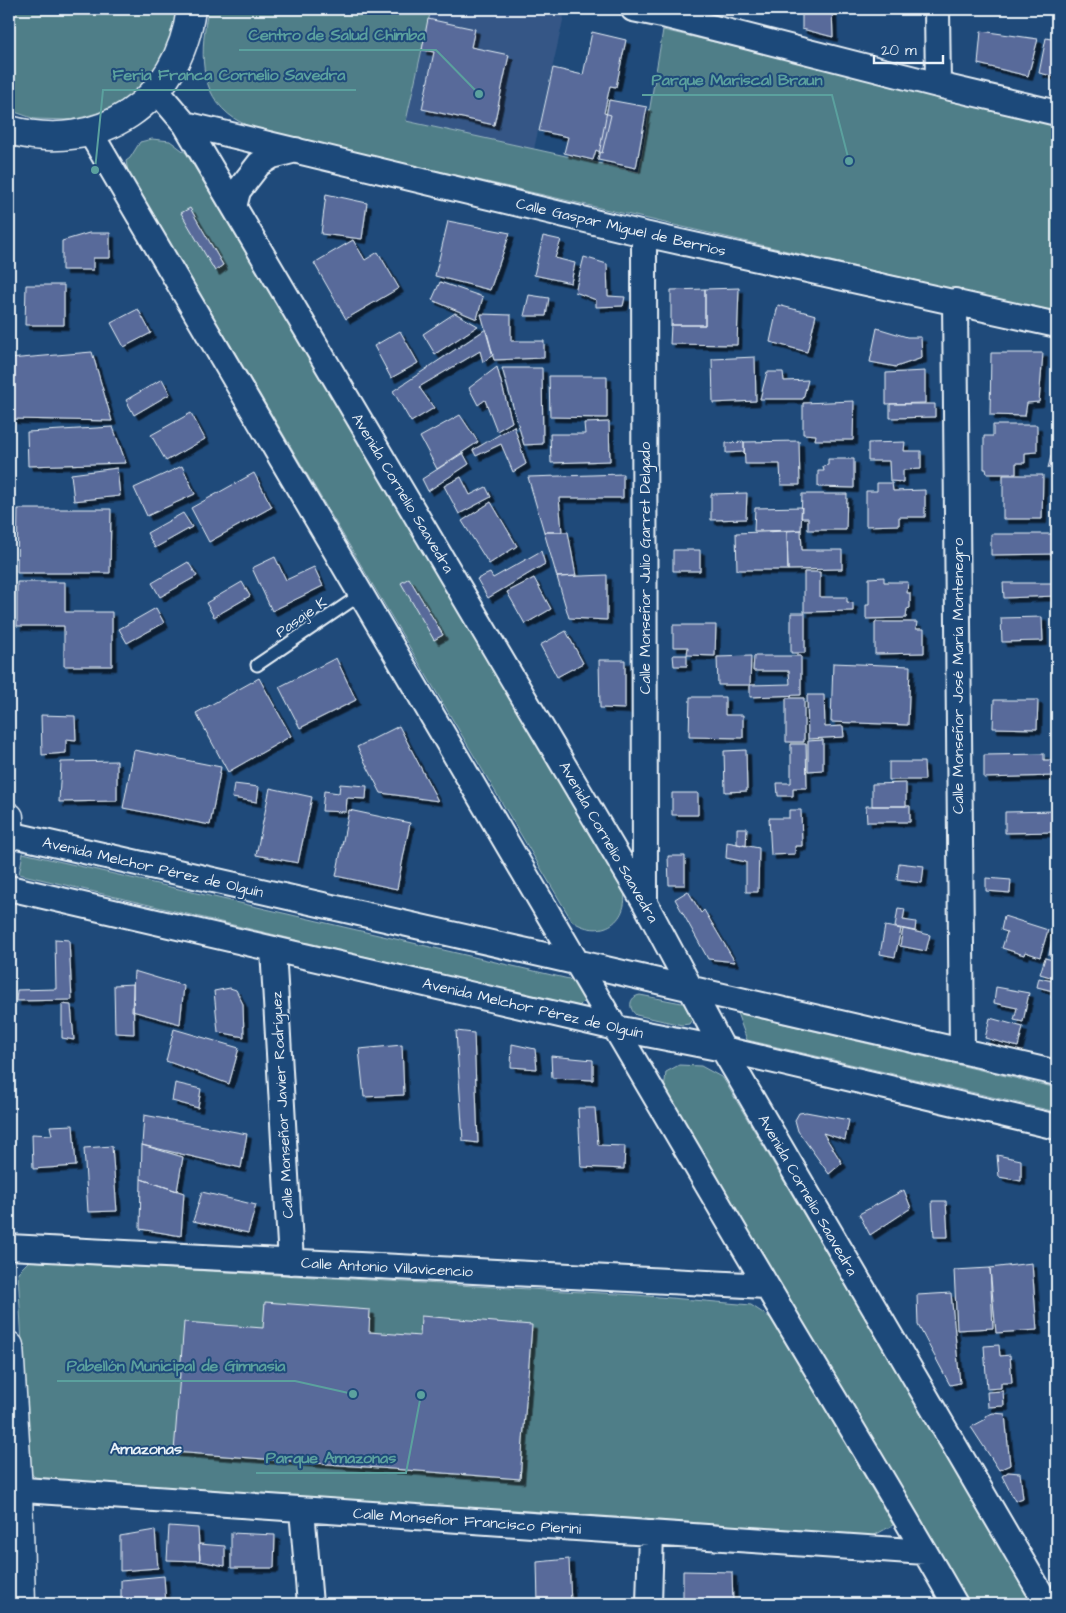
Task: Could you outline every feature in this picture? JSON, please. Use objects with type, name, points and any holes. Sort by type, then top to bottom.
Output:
[{"type":"street","points":[[9,130],[47,137],[68,136],[90,132],[115,122],[130,113],[156,90],[170,71],[181,50],[191,9]]},
{"type":"street","points":[[633,9],[1057,113]]},
{"type":"street","points":[[937,9],[938,85]]},
{"type":"street","name":"Avenida Cornelio Saavedra","points":[[156,90],[185,124],[645,903],[723,1049],[1047,1604]]},
{"type":"street","name":"Calle Gaspar Miguel de Berrios","points":[[185,124],[644,234],[1057,325]]},
{"type":"street","points":[[90,132],[363,593],[766,1286],[955,1604]]},
{"type":"street","points":[[234,207],[238,190],[259,164],[272,156],[296,150]]},
{"type":"street","name":"Calle Monseñor Julio Garret Delgado","points":[[644,234],[645,903]]},
{"type":"street","name":"Calle Monseñor José María Montenegro","points":[[955,301],[962,1051]]},
{"type":"street","name":"Avenida Melchor Pérez de Olguín","points":[[9,831],[1057,1073]]},
{"type":"street","name":"Avenida Melchor Pérez de Olguín","points":[[9,888],[616,1028],[723,1049],[1057,1127]]},
{"type":"street","name":"Calle Monseñor Javier Rodríguez","points":[[273,949],[291,1262]]},
{"type":"street","name":"Calle Antonio Villavicencio","points":[[9,1247],[766,1286]]},
{"type":"street","points":[[9,1346],[13,1489],[21,1604]]},
{"type":"street","name":"Calle Monseñor Francisco Pierini","points":[[13,1489],[925,1552]]},
{"type":"street","points":[[302,1510],[310,1604]]},
{"type":"street","points":[[649,1604],[651,1533]]},
{"type":"lane","name":"Pasaje K","points":[[257,666],[363,593]]},
{"type":"shaded area","points":[[431,9],[533,9],[564,16],[534,149],[406,121]]},
{"type":"green space","points":[[9,9],[180,9],[163,62],[139,90],[108,110],[72,120],[35,119],[9,110]]},
{"type":"green space","points":[[208,9],[431,9],[406,121],[639,172],[663,30],[1057,122],[1057,313],[256,129],[237,120],[222,108],[213,96],[207,83],[203,55]]},
{"type":"green space","points":[[152,139],[170,141],[186,153],[622,882],[625,895],[624,906],[620,916],[614,923],[595,929],[584,927],[572,921],[128,172],[126,161],[140,142]]},
{"type":"green space","points":[[23,853],[569,979],[580,988],[585,1000],[578,1007],[19,874]]},
{"type":"green space","points":[[640,995],[687,1004],[693,1018],[689,1024],[682,1025],[636,1015],[633,1012],[631,1003],[636,996]]},
{"type":"green space","points":[[737,1013],[1057,1088],[1057,1112],[747,1040]]},
{"type":"green space","points":[[679,1065],[701,1066],[723,1078],[1034,1604],[968,1604],[664,1091],[666,1072]]},
{"type":"green space","points":[[29,1261],[636,1295],[751,1305],[772,1319],[893,1525],[873,1536],[39,1480],[29,1472],[18,1272]]},
{"type":"building","points":[[802,9],[832,9],[833,37],[802,29]]},
{"type":"building","points":[[428,19],[475,29],[471,47],[509,55],[494,125],[422,109],[434,52],[422,50]]},
{"type":"building","points":[[981,31],[1038,39],[1028,76],[978,64]]},
{"type":"building","points":[[592,32],[626,40],[616,87],[610,86],[604,113],[611,115],[602,153],[596,150],[593,160],[564,153],[568,137],[539,131],[553,68],[583,75]]},
{"type":"building","points":[[1046,38],[1057,40],[1057,77],[1039,73]]},
{"type":"building","points":[[609,100],[647,107],[636,168],[598,160]]},
{"type":"building","points":[[326,194],[367,203],[362,239],[321,234]]},
{"type":"building","points":[[190,208],[223,265],[215,271],[181,213]]},
{"type":"building","points":[[448,221],[510,233],[490,290],[435,276]]},
{"type":"building","points":[[89,233],[110,233],[110,258],[93,258],[93,270],[62,270],[62,241]]},
{"type":"building","points":[[543,236],[561,240],[555,258],[575,263],[571,283],[534,275]]},
{"type":"building","points":[[353,240],[365,260],[378,252],[399,288],[346,319],[314,263]]},
{"type":"building","points":[[584,257],[607,264],[608,296],[625,297],[623,306],[596,307],[596,300],[575,292]]},
{"type":"building","points":[[440,282],[483,297],[477,319],[432,300]]},
{"type":"building","points":[[26,285],[64,285],[64,325],[25,325]]},
{"type":"building","points":[[739,288],[737,345],[670,344],[671,325],[705,325],[705,289]]},
{"type":"building","points":[[705,289],[705,325],[671,325],[671,290]]},
{"type":"building","points":[[529,295],[549,298],[546,316],[524,316]]},
{"type":"building","points":[[778,305],[816,315],[807,352],[770,342]]},
{"type":"building","points":[[138,309],[151,333],[124,347],[111,323]]},
{"type":"building","points":[[455,313],[478,326],[435,354],[423,334]]},
{"type":"building","points":[[481,314],[511,315],[511,341],[544,341],[544,358],[494,360]]},
{"type":"building","points":[[877,328],[907,337],[921,337],[922,358],[896,367],[870,362]]},
{"type":"building","points":[[486,329],[493,355],[483,362],[480,351],[419,387],[434,408],[411,422],[393,391]]},
{"type":"building","points":[[400,331],[418,363],[391,378],[374,346]]},
{"type":"building","points":[[92,352],[112,421],[12,419],[9,359]]},
{"type":"building","points":[[991,353],[1043,353],[1039,402],[1027,403],[1025,416],[990,415]]},
{"type":"building","points":[[755,357],[756,401],[713,403],[712,359]]},
{"type":"building","points":[[497,367],[512,422],[497,431],[485,400],[478,405],[469,388]]},
{"type":"building","points":[[502,368],[542,368],[543,444],[524,445]]},
{"type":"building","points":[[925,371],[925,403],[886,404],[886,373]]},
{"type":"building","points":[[767,372],[783,372],[784,381],[808,380],[803,399],[760,399]]},
{"type":"building","points":[[549,376],[607,376],[607,418],[550,417]]},
{"type":"building","points":[[162,379],[170,394],[134,415],[126,400]]},
{"type":"building","points":[[1057,382],[1057,400],[1055,400]]},
{"type":"building","points":[[854,401],[853,440],[815,440],[816,435],[803,434],[803,403]]},
{"type":"building","points":[[890,404],[935,404],[935,417],[890,418]]},
{"type":"building","points":[[191,413],[205,439],[166,461],[151,435]]},
{"type":"building","points":[[460,415],[478,442],[437,469],[420,437]]},
{"type":"building","points":[[609,422],[610,461],[551,463],[550,434],[585,434],[584,423]]},
{"type":"building","points":[[993,425],[1037,425],[1037,452],[1025,453],[1025,463],[1016,463],[1016,474],[987,474],[986,469],[984,469],[984,436],[993,436]]},
{"type":"building","points":[[514,426],[526,464],[513,472],[501,444],[476,456],[473,450]]},
{"type":"building","points":[[113,427],[126,463],[28,466],[27,432]]},
{"type":"building","points":[[1057,432],[1057,469],[1048,468]]},
{"type":"building","points":[[799,441],[800,485],[781,485],[780,464],[745,464],[744,442]]},
{"type":"building","points":[[744,442],[744,452],[726,453],[726,443]]},
{"type":"building","points":[[905,442],[904,451],[921,451],[921,469],[903,470],[903,482],[890,481],[889,461],[868,461],[868,443]]},
{"type":"building","points":[[463,453],[469,464],[428,491],[422,479]]},
{"type":"building","points":[[828,459],[854,459],[854,488],[818,487],[818,471],[824,471],[823,466],[828,465]]},
{"type":"building","points":[[182,466],[195,494],[147,516],[134,488]]},
{"type":"building","points":[[117,468],[120,496],[74,501],[71,474]]},
{"type":"building","points":[[254,473],[272,507],[209,542],[191,508]]},
{"type":"building","points":[[623,474],[623,498],[559,498],[562,532],[544,532],[528,477]]},
{"type":"building","points":[[1003,475],[1043,475],[1042,519],[1003,519]]},
{"type":"building","points":[[461,477],[470,495],[486,487],[491,497],[459,514],[444,486]]},
{"type":"building","points":[[877,483],[892,483],[893,491],[925,490],[925,517],[899,517],[899,525],[866,526],[866,491],[877,491]]},
{"type":"building","points":[[747,493],[746,519],[711,520],[711,494]]},
{"type":"building","points":[[802,494],[847,494],[846,530],[808,530],[808,518],[801,518]]},
{"type":"building","points":[[491,502],[517,546],[489,564],[462,521]]},
{"type":"building","points":[[802,507],[801,530],[754,531],[755,508]]},
{"type":"building","points":[[18,509],[111,509],[110,573],[17,573]]},
{"type":"building","points":[[183,513],[192,527],[155,548],[147,533]]},
{"type":"building","points":[[801,530],[802,550],[842,550],[842,569],[788,570],[787,531]]},
{"type":"building","points":[[787,531],[788,570],[737,570],[736,533]]},
{"type":"building","points":[[544,532],[568,532],[576,576],[557,577]]},
{"type":"building","points":[[991,534],[1057,534],[1057,554],[991,555]]},
{"type":"building","points":[[673,550],[700,550],[700,571],[673,571]]},
{"type":"building","points":[[541,551],[545,564],[488,598],[477,579],[490,573],[493,578]]},
{"type":"building","points":[[275,557],[286,580],[314,567],[323,586],[272,611],[252,568]]},
{"type":"building","points":[[188,562],[197,576],[160,597],[152,583]]},
{"type":"building","points":[[804,572],[820,572],[820,597],[847,597],[847,602],[853,603],[853,611],[804,612]]},
{"type":"building","points":[[607,575],[607,620],[569,618],[557,577]]},
{"type":"building","points":[[884,577],[884,582],[908,582],[907,593],[910,593],[910,608],[907,609],[906,618],[866,619],[866,605],[869,605],[869,578]]},
{"type":"building","points":[[409,578],[443,635],[434,640],[401,583]]},
{"type":"building","points":[[534,578],[551,609],[525,624],[507,592]]},
{"type":"building","points":[[17,582],[65,582],[65,612],[112,612],[112,666],[64,666],[64,626],[17,626]]},
{"type":"building","points":[[242,582],[250,596],[214,617],[206,603]]},
{"type":"building","points":[[1003,583],[1057,583],[1057,596],[1004,598]]},
{"type":"building","points":[[156,608],[164,623],[127,643],[119,629]]},
{"type":"building","points":[[791,613],[805,613],[805,653],[791,653]]},
{"type":"building","points":[[1042,617],[1043,641],[1002,642],[1001,618]]},
{"type":"building","points":[[875,622],[917,622],[916,629],[924,629],[924,653],[875,654]]},
{"type":"building","points":[[673,625],[716,625],[715,656],[687,655],[688,647],[673,647]]},
{"type":"building","points":[[566,631],[583,663],[557,677],[540,645]]},
{"type":"building","points":[[673,655],[687,655],[687,666],[674,666]]},
{"type":"building","points":[[751,656],[750,685],[718,685],[717,657]]},
{"type":"building","points":[[754,656],[801,656],[801,695],[750,697],[750,685],[790,684],[789,671],[753,671]]},
{"type":"building","points":[[336,658],[356,700],[300,728],[279,687]]},
{"type":"building","points":[[599,660],[625,660],[625,709],[600,708]]},
{"type":"building","points":[[833,663],[910,666],[908,725],[831,722]]},
{"type":"building","points":[[259,678],[291,736],[228,772],[196,713]]},
{"type":"building","points":[[807,695],[824,695],[825,727],[843,726],[844,737],[808,739]]},
{"type":"building","points":[[690,697],[725,697],[725,715],[743,715],[743,738],[689,737]]},
{"type":"building","points":[[786,698],[804,698],[804,742],[786,742]]},
{"type":"building","points":[[994,700],[1038,700],[1037,729],[993,728]]},
{"type":"building","points":[[41,715],[75,716],[76,740],[66,739],[66,753],[42,755]]},
{"type":"building","points":[[399,726],[438,801],[381,793],[357,747]]},
{"type":"building","points":[[823,740],[823,770],[808,771],[808,741]]},
{"type":"building","points":[[791,744],[806,744],[807,788],[793,788],[793,796],[778,796],[777,783],[791,783]]},
{"type":"building","points":[[134,750],[221,767],[210,825],[123,808]]},
{"type":"building","points":[[746,750],[747,791],[725,792],[724,751]]},
{"type":"building","points":[[1044,754],[1044,760],[1054,760],[1055,776],[984,778],[984,755]]},
{"type":"building","points":[[117,761],[117,801],[59,802],[61,762]]},
{"type":"building","points":[[889,762],[924,762],[925,780],[889,780]]},
{"type":"building","points":[[906,783],[906,806],[872,806],[872,784]]},
{"type":"building","points":[[234,784],[259,787],[257,802],[232,798]]},
{"type":"building","points":[[340,784],[367,786],[366,799],[347,798],[346,812],[322,811],[324,791],[339,793]]},
{"type":"building","points":[[270,788],[312,797],[298,863],[256,855]]},
{"type":"building","points":[[672,793],[698,793],[698,815],[672,815]]},
{"type":"building","points":[[866,806],[910,806],[910,822],[867,822]]},
{"type":"building","points":[[349,810],[410,823],[397,889],[336,876]]},
{"type":"building","points":[[789,810],[801,810],[802,846],[795,846],[795,854],[771,855],[769,818],[789,818]]},
{"type":"building","points":[[1057,811],[1057,832],[1005,833],[1005,812]]},
{"type":"building","points":[[737,828],[747,828],[746,846],[737,844]]},
{"type":"building","points":[[727,842],[759,848],[758,892],[746,892],[746,862],[726,858]]},
{"type":"building","points":[[668,856],[685,856],[685,885],[669,885]]},
{"type":"building","points":[[899,863],[924,866],[922,883],[897,880]]},
{"type":"building","points":[[986,878],[1011,880],[1010,893],[986,891]]},
{"type":"building","points":[[688,891],[701,913],[704,910],[735,962],[708,959],[675,899]]},
{"type":"building","points":[[898,908],[905,909],[903,920],[916,922],[915,931],[895,927]]},
{"type":"building","points":[[1057,911],[1057,956],[1049,955]]},
{"type":"building","points":[[1004,916],[1048,930],[1040,957],[1025,952],[1024,955],[1002,948],[1007,932],[1001,930]]},
{"type":"building","points":[[885,926],[901,929],[895,957],[880,954]]},
{"type":"building","points":[[903,929],[930,935],[926,951],[900,946]]},
{"type":"building","points":[[55,939],[69,940],[72,1000],[16,1001],[17,990],[56,989]]},
{"type":"building","points":[[1045,958],[1057,961],[1057,979],[1040,974]]},
{"type":"building","points":[[134,971],[184,986],[180,1024],[132,1011]]},
{"type":"building","points":[[1039,978],[1057,982],[1057,999],[1051,998],[1053,991],[1037,987]]},
{"type":"building","points":[[133,984],[134,1034],[115,1033],[114,985]]},
{"type":"building","points":[[996,987],[1029,993],[1023,1022],[1014,1020],[1017,1008],[994,1003]]},
{"type":"building","points":[[230,988],[236,990],[243,1004],[244,1037],[218,1032],[214,991]]},
{"type":"building","points":[[62,1004],[71,1005],[74,1040],[62,1038]]},
{"type":"building","points":[[990,1018],[1023,1027],[1018,1047],[985,1038]]},
{"type":"building","points":[[174,1029],[239,1048],[229,1084],[166,1061]]},
{"type":"building","points":[[456,1031],[474,1033],[478,1143],[463,1141]]},
{"type":"building","points":[[512,1044],[535,1049],[537,1069],[511,1067]]},
{"type":"building","points":[[402,1045],[404,1095],[364,1097],[359,1049]]},
{"type":"building","points":[[551,1056],[593,1060],[593,1080],[552,1078]]},
{"type":"building","points":[[175,1083],[201,1089],[198,1108],[172,1101]]},
{"type":"building","points":[[578,1108],[595,1108],[598,1145],[625,1146],[624,1169],[581,1167]]},
{"type":"building","points":[[806,1112],[849,1120],[845,1140],[823,1133],[842,1163],[829,1174],[798,1131],[795,1120],[799,1113]]},
{"type":"building","points":[[144,1115],[247,1134],[241,1168],[142,1145]]},
{"type":"building","points":[[73,1125],[76,1166],[33,1169],[32,1134],[52,1135],[50,1126]]},
{"type":"building","points":[[142,1145],[183,1157],[177,1191],[141,1179]]},
{"type":"building","points":[[112,1146],[117,1211],[88,1212],[84,1148]]},
{"type":"building","points":[[997,1155],[1021,1160],[1021,1181],[999,1177]]},
{"type":"building","points":[[141,1179],[184,1193],[181,1236],[140,1229]]},
{"type":"building","points":[[904,1190],[911,1208],[870,1235],[859,1214]]},
{"type":"building","points":[[202,1192],[256,1205],[248,1233],[193,1221]]},
{"type":"building","points":[[932,1201],[946,1201],[948,1237],[934,1237]]},
{"type":"building","points":[[1032,1263],[1037,1330],[996,1333],[990,1268]]},
{"type":"building","points":[[990,1268],[993,1328],[957,1330],[954,1270]]},
{"type":"building","points":[[951,1293],[960,1383],[950,1385],[918,1325],[917,1295]]},
{"type":"building","points":[[265,1302],[370,1310],[369,1332],[420,1336],[421,1316],[532,1325],[520,1479],[174,1452],[184,1322],[263,1328]]},
{"type":"building","points":[[999,1345],[1000,1356],[1010,1355],[1012,1383],[1001,1383],[1001,1388],[987,1389],[984,1346]]},
{"type":"building","points":[[1003,1391],[1004,1406],[988,1407],[987,1392]]},
{"type":"building","points":[[993,1413],[1005,1414],[1010,1465],[999,1470],[971,1427],[986,1419],[985,1416]]},
{"type":"building","points":[[1008,1472],[1020,1473],[1023,1498],[1015,1501],[1002,1476]]},
{"type":"building","points":[[169,1526],[198,1528],[200,1561],[167,1560]]},
{"type":"building","points":[[155,1530],[158,1568],[120,1571],[120,1536]]},
{"type":"building","points":[[231,1533],[275,1535],[274,1568],[231,1568]]},
{"type":"building","points":[[199,1544],[225,1546],[225,1566],[200,1561]]},
{"type":"building","points":[[569,1559],[571,1604],[538,1604],[537,1562]]},
{"type":"building","points":[[683,1571],[732,1572],[733,1604],[683,1604]]},
{"type":"building","points":[[164,1576],[166,1604],[121,1604],[121,1580]]},
{"type":"building","points":[[170,1601],[206,1604],[170,1604]]},
{"type":"place","name":"Centro de Salud Chimba","points":[[479,94]]},
{"type":"place","name":"Parque Mariscal Braun","points":[[849,161]]},
{"type":"place","name":"Feria Franca Cornelio Savedra","points":[[95,170]]},
{"type":"place","name":"Pabellón Municipal de Gimnasia","points":[[353,1394]]},
{"type":"place","name":"Parque Amazonas","points":[[421,1395]]},
{"type":"district","name":"Amazonas","points":[[146,1448]]}]
